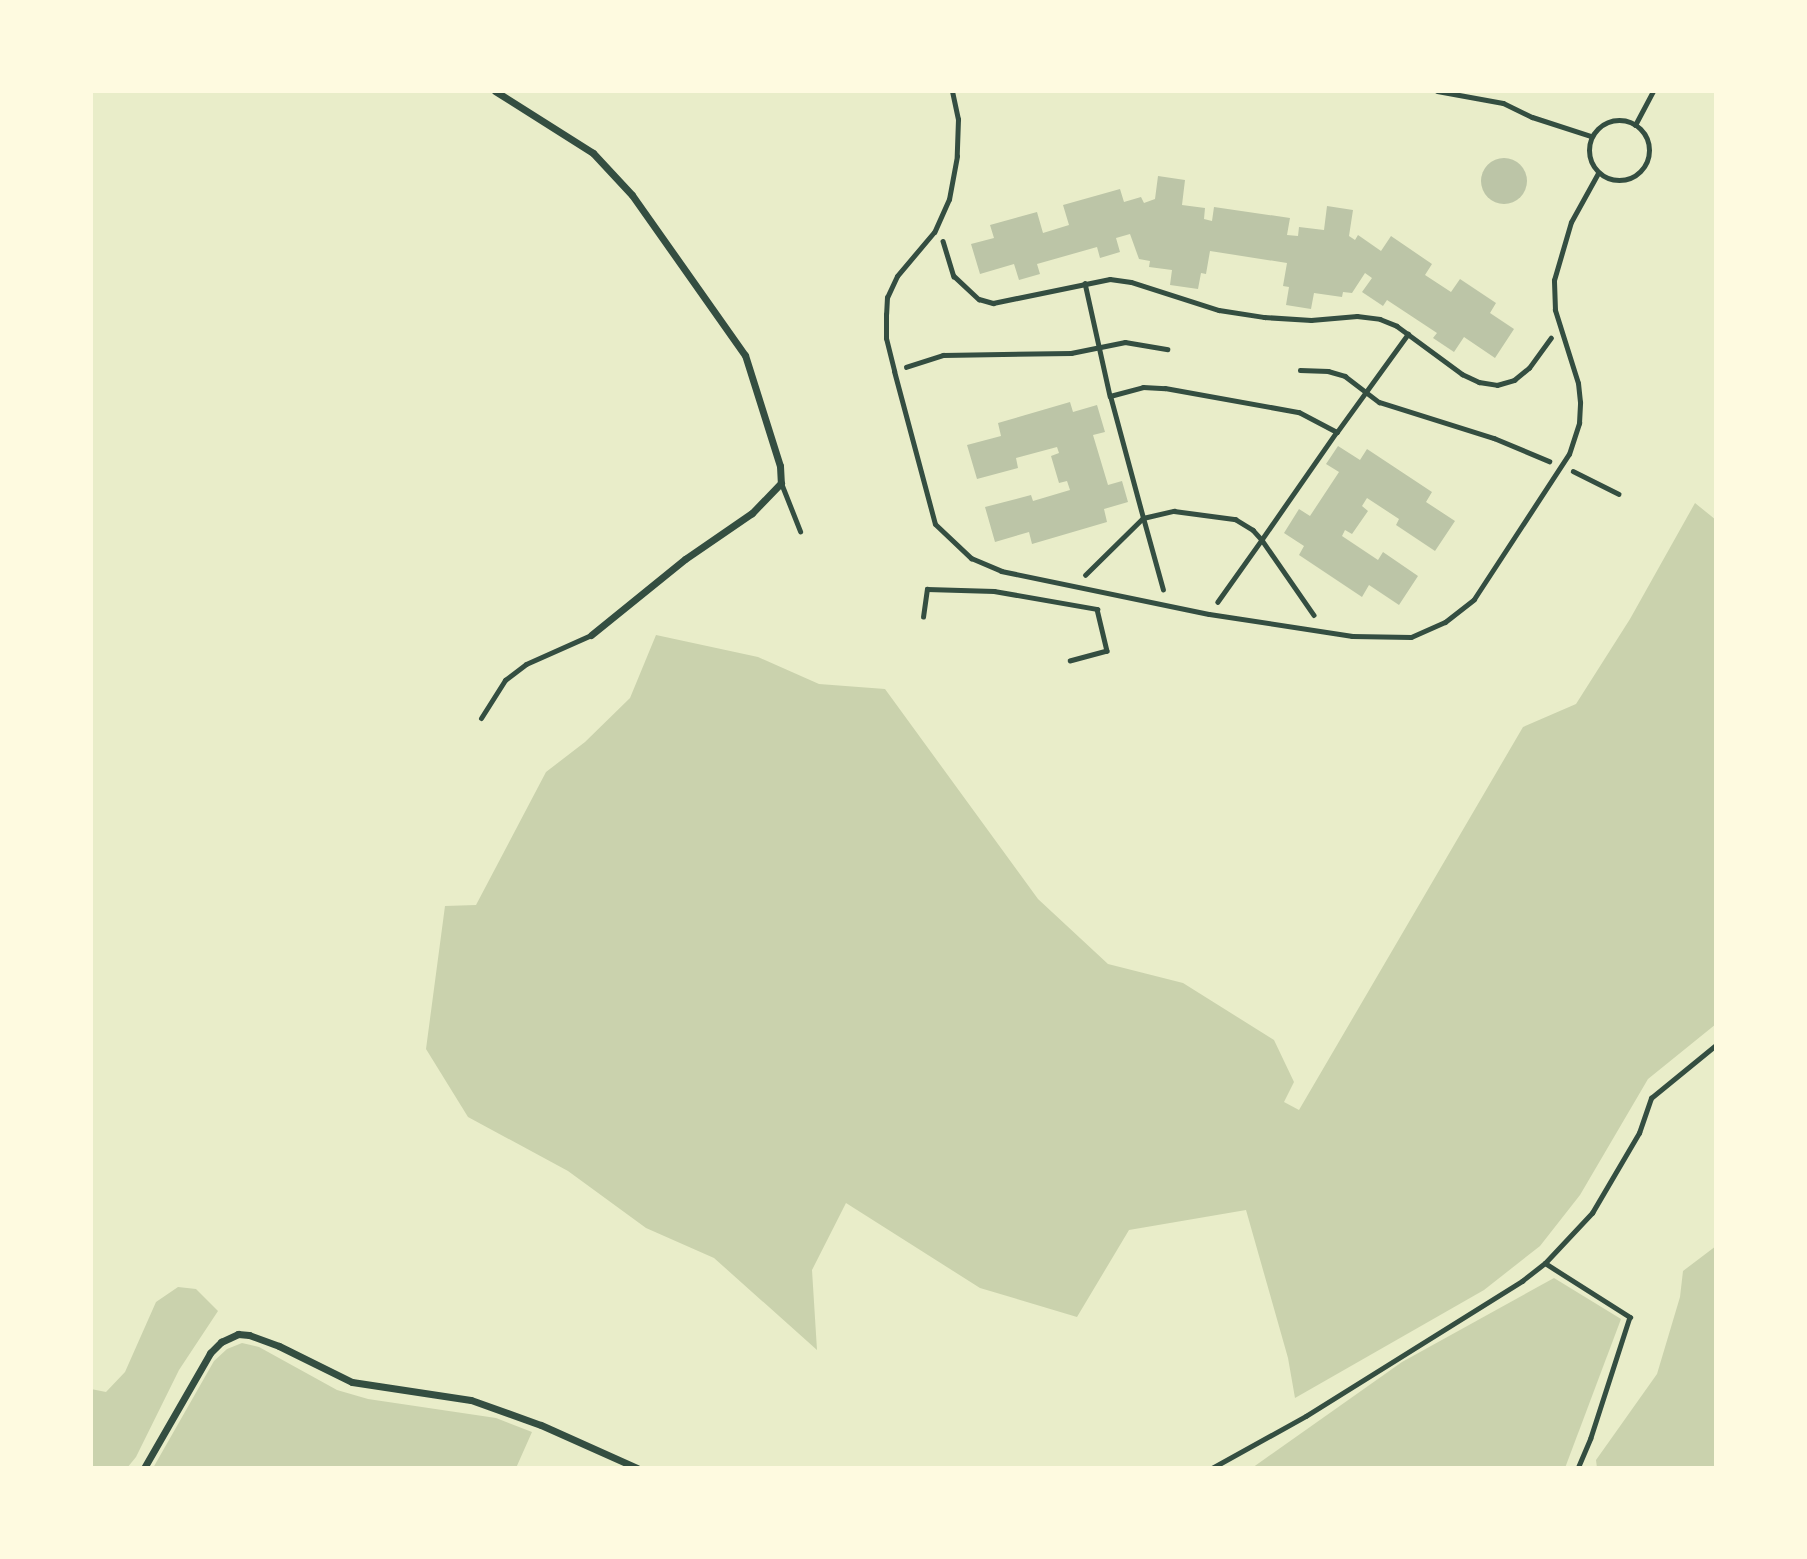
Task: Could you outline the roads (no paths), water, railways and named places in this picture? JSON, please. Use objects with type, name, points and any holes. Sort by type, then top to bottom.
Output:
[{"type":"street","points":[[495,91],[593,153],[632,195],[745,355],[780,466],[781,483],[752,513],[685,559],[591,635]]},
{"type":"street","points":[[144,1468],[210,1353],[221,1342],[238,1334],[249,1335],[279,1346],[352,1382],[471,1400],[541,1425],[637,1468]]},
{"type":"lane","points":[[952,91],[958,119],[957,156],[950,199],[934,232],[897,276],[887,297],[886,338],[935,523],[971,558],[991,567],[1072,588],[1209,614],[1326,632],[1387,639],[1410,637],[1445,622],[1474,599],[1569,454],[1579,423],[1580,402],[1578,383],[1555,310],[1554,280],[1561,250],[1580,201],[1598,173]]},
{"type":"lane","points":[[1437,91],[1503,103],[1532,117],[1591,136]]},
{"type":"lane","points":[[1635,125],[1653,91]]},
{"type":"lane","points":[[1626,120],[1635,125],[1643,131],[1650,150],[1643,169],[1627,180],[1617,181],[1598,173],[1588,156],[1591,136],[1606,122],[1626,120]]},
{"type":"lane","points":[[781,483],[800,531]]},
{"type":"lane","points":[[481,718],[505,680],[526,664],[591,635]]}]
